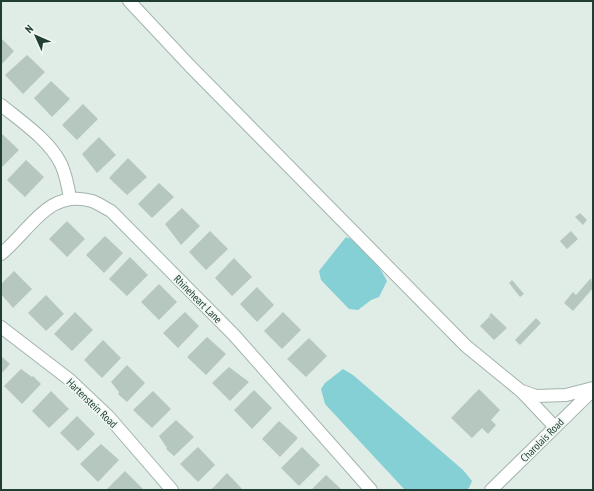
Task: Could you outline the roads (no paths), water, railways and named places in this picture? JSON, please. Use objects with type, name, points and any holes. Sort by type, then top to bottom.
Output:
[{"type":"street","points":[[129,1],[190,66],[466,346],[521,391],[555,427]]},
{"type":"street","points":[[1,105],[30,128],[50,148],[61,164],[70,198],[45,209],[1,254]]},
{"type":"street","name":"Rhineheart Lane","points":[[70,198],[92,201],[111,211],[234,335],[371,490]]},
{"type":"street","name":"Hartenstein Road","points":[[1,327],[70,380],[108,416],[172,490]]},
{"type":"street","points":[[521,391],[536,396],[566,395],[593,389]]},
{"type":"street","name":"Charolais Road","points":[[491,490],[593,389]]},
{"type":"water","points":[[346,237],[359,244],[370,255],[387,281],[379,297],[371,300],[358,310],[349,309],[321,280],[319,271]]},
{"type":"water","points":[[343,369],[353,375],[463,470],[472,481],[469,488],[466,490],[405,490],[325,404],[321,389],[325,383]]}]
